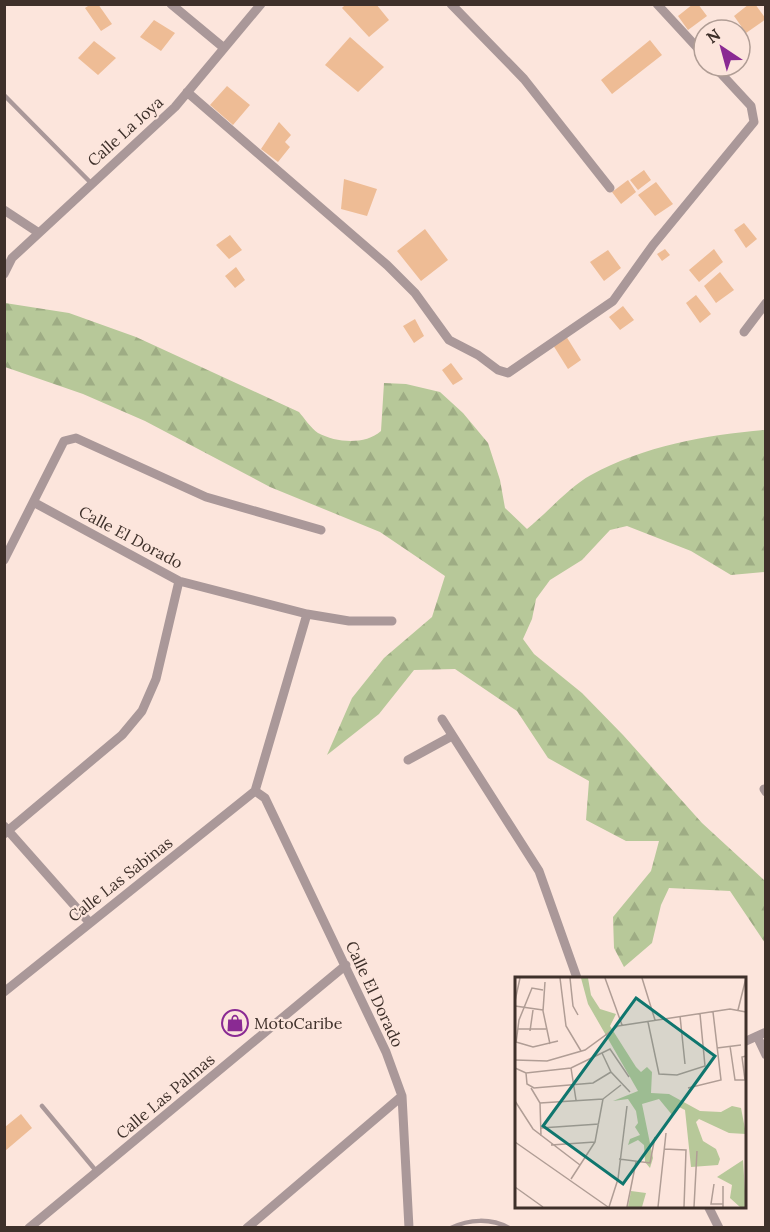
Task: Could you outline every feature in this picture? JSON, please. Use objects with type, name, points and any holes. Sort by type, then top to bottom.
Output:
[{"type":"street","points":[[171,4],[224,48]]},
{"type":"street","name":"Calle La Joya","points":[[4,274],[12,258],[90,182],[175,107],[261,4]]},
{"type":"street","points":[[451,4],[524,79],[610,188]]},
{"type":"street","points":[[657,4],[692,42]]},
{"type":"street","points":[[187,92],[387,265],[415,292],[449,340],[478,355],[498,370],[508,373],[613,301],[653,245],[754,122],[751,106],[725,78]]},
{"type":"street","points":[[4,210],[39,233]]},
{"type":"street","points":[[744,332],[765,303]]},
{"type":"street","points":[[4,560],[35,503],[64,441],[76,438],[206,497],[321,530]]},
{"type":"street","name":"Calle El Dorado","points":[[35,503],[180,581],[307,614],[349,621],[392,621]]},
{"type":"street","points":[[89,922],[6,830],[122,735],[142,711],[156,678],[180,581]]},
{"type":"street","points":[[255,791],[307,614]]},
{"type":"street","points":[[442,719],[538,871],[578,977]]},
{"type":"street","points":[[408,760],[452,736]]},
{"type":"street","name":"Calle El Dorado","points":[[255,791],[265,798],[346,965],[386,1052],[402,1096],[409,1227]]},
{"type":"street","name":"Calle Las Sabinas","points":[[4,992],[255,791]]},
{"type":"street","name":"Calle Las Palmas","points":[[29,1227],[346,965]]},
{"type":"street","points":[[746,1041],[761,1034],[765,1055]]},
{"type":"street","points":[[247,1227],[402,1096]]},
{"type":"street","points":[[709,1208],[719,1227]]},
{"type":"lane","points":[[4,95],[90,182]]},
{"type":"lane","points":[[42,1106],[97,1172]]},
{"type":"lane","points":[[451,1227],[478,1221],[498,1221],[509,1227]]},
{"type":"green space","points":[[5,303],[69,313],[136,337],[299,412],[318,433],[334,439],[351,441],[367,439],[381,431],[384,383],[406,384],[440,392],[463,413],[488,443],[500,480],[505,508],[527,529],[583,480],[632,456],[698,439],[765,430],[765,572],[731,575],[691,551],[627,526],[610,530],[582,560],[550,580],[536,599],[532,619],[523,639],[534,654],[582,693],[623,735],[702,823],[765,881],[765,943],[730,891],[669,888],[661,905],[652,943],[624,967],[614,948],[613,917],[651,871],[659,841],[626,841],[586,820],[589,781],[548,758],[517,711],[455,669],[414,670],[379,714],[327,755],[352,698],[384,658],[432,617],[445,576],[380,532],[270,487],[145,421],[83,394],[5,367]]},
{"type":"building","points":[[91,4],[98,4],[112,24],[101,31],[85,8]]},
{"type":"building","points":[[346,4],[376,4],[389,20],[369,37],[342,8]]},
{"type":"building","points":[[693,4],[698,4],[707,16],[692,18],[692,27],[688,30],[678,16]]},
{"type":"building","points":[[749,4],[755,4],[766,19],[752,29],[752,18],[735,18],[734,16]]},
{"type":"building","points":[[154,20],[175,33],[161,51],[140,37]]},
{"type":"building","points":[[350,37],[384,67],[358,92],[325,65]]},
{"type":"building","points":[[650,40],[662,55],[612,94],[601,80]]},
{"type":"building","points":[[94,41],[116,58],[98,75],[78,58]]},
{"type":"building","points":[[227,86],[250,105],[233,125],[210,105]]},
{"type":"building","points":[[279,122],[291,135],[285,142],[290,147],[278,162],[261,149]]},
{"type":"building","points":[[644,170],[651,180],[638,190],[630,180]]},
{"type":"building","points":[[344,179],[377,189],[367,216],[341,209]]},
{"type":"building","points":[[628,180],[636,192],[621,204],[612,192]]},
{"type":"building","points":[[656,182],[673,204],[655,216],[638,195]]},
{"type":"building","points":[[744,223],[757,239],[746,248],[734,230]]},
{"type":"building","points":[[425,229],[448,260],[421,281],[397,251]]},
{"type":"building","points":[[230,235],[242,250],[229,259],[216,245]]},
{"type":"building","points":[[665,249],[670,255],[662,261],[657,254]]},
{"type":"building","points":[[714,249],[723,262],[699,282],[689,270]]},
{"type":"building","points":[[608,250],[621,268],[604,281],[590,262]]},
{"type":"building","points":[[236,267],[245,280],[235,288],[225,276]]},
{"type":"building","points":[[720,272],[734,290],[716,303],[704,286]]},
{"type":"building","points":[[696,295],[711,314],[700,323],[686,303]]},
{"type":"building","points":[[623,306],[634,320],[620,330],[609,317]]},
{"type":"building","points":[[415,319],[424,336],[414,343],[403,326]]},
{"type":"building","points":[[566,336],[581,360],[568,369],[553,345]]},
{"type":"building","points":[[451,363],[463,379],[453,385],[442,370]]},
{"type":"building","points":[[21,1114],[32,1128],[5,1151],[5,1127]]},
{"type":"place","name":"MotoCaribe","points":[[235,1023]]}]
